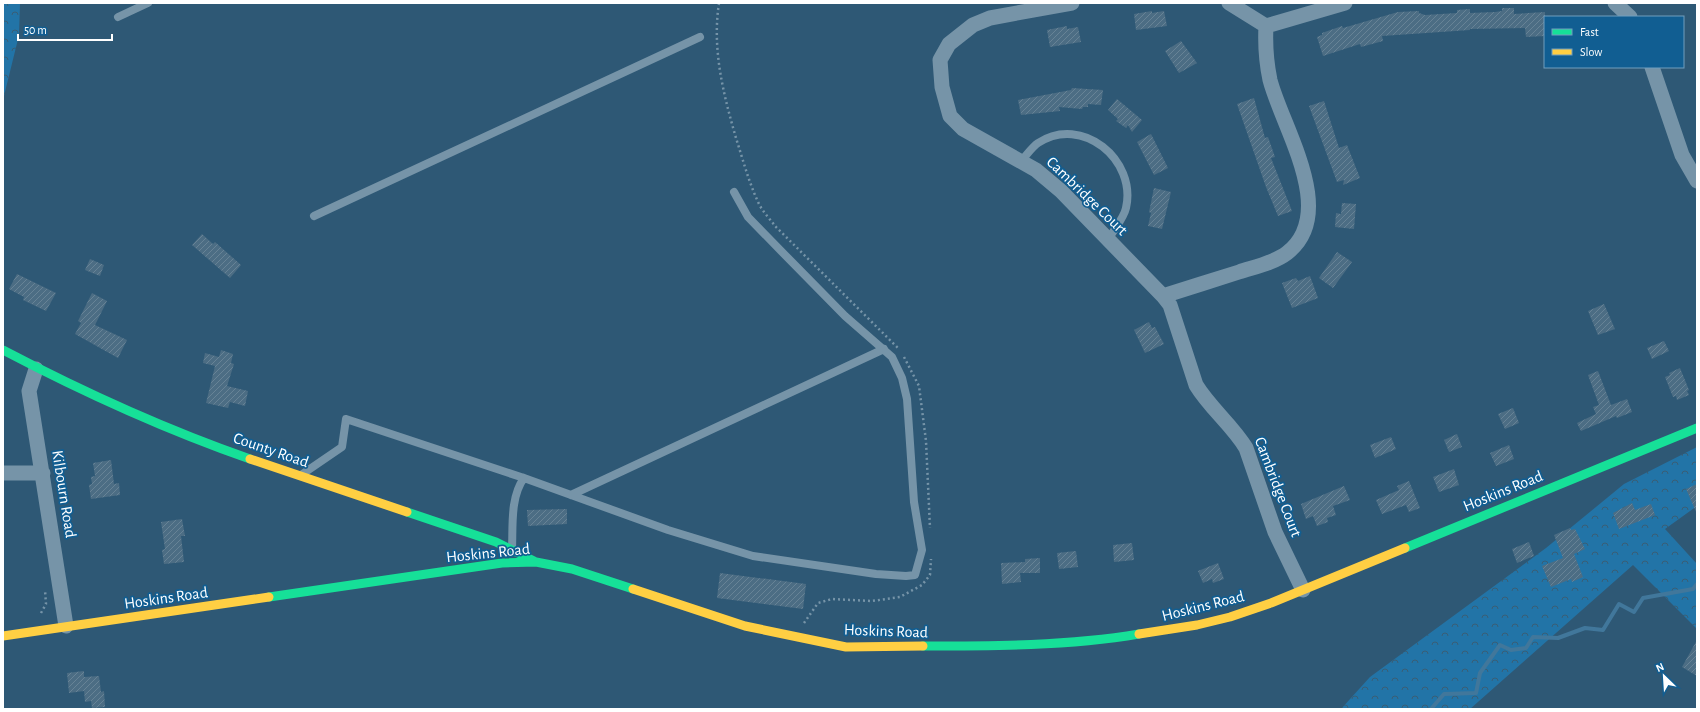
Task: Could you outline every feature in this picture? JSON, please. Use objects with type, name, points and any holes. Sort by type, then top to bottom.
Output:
[{"type":"street","name":"Cambridge Court","points":[[1072,3],[990,18],[973,25],[949,44],[940,60],[942,87],[950,116],[963,129],[1036,170],[1061,191],[1170,305],[1196,385],[1203,396],[1239,436],[1246,448],[1275,532],[1303,590]]},
{"type":"street","points":[[1229,3],[1266,26],[1345,3]]},
{"type":"street","points":[[1615,3],[1629,16]]},
{"type":"street","points":[[1163,296],[1264,264],[1286,253],[1299,241],[1305,224],[1309,201],[1301,161],[1271,81],[1264,51],[1266,26]]},
{"type":"street","points":[[1652,68],[1682,155],[1697,181]]},
{"type":"street","name":"County Road","points":[[3,350],[36,369],[139,416],[223,450],[496,542],[536,562]]},
{"type":"street","name":"Kilbourn Road","points":[[36,369],[29,391],[66,626]]},
{"type":"street","name":"Hoskins Road","points":[[3,636],[502,563],[536,562],[572,570],[745,626],[846,647],[909,648],[993,646],[1117,638],[1148,634],[1230,617],[1270,603],[1697,428]]},
{"type":"street","points":[[3,473],[43,473]]},
{"type":"lane","points":[[118,17],[148,3]]},
{"type":"lane","points":[[314,216],[700,37]]},
{"type":"lane","points":[[1021,161],[1037,144],[1059,135],[1087,137],[1110,153],[1120,165],[1125,175],[1128,192],[1126,210],[1108,240]]},
{"type":"lane","points":[[300,476],[342,447],[346,419],[524,478],[668,530],[753,556],[876,574],[906,576],[916,575],[922,550],[914,502],[907,399],[902,378],[892,357],[845,316],[748,217],[734,192]]},
{"type":"lane","points":[[571,495],[884,349]]},
{"type":"lane","points":[[512,550],[514,508],[518,485],[524,478]]},
{"type":"path","points":[[719,3],[716,22],[717,57],[726,102],[748,176],[760,206],[775,226],[895,343],[908,363],[919,386],[926,441],[930,533]]},
{"type":"path","points":[[795,636],[818,603],[832,599],[872,601],[900,597],[922,585],[930,575],[931,556]]},
{"type":"path","points":[[38,615],[44,608],[45,588]]},
{"type":"green space","points":[[3,3],[20,3],[19,35],[3,100]]},
{"type":"green space","points":[[1697,447],[1697,506],[1665,529],[1697,564],[1697,629],[1633,565],[1470,709],[1341,709],[1370,677],[1546,548],[1624,484]]},
{"type":"building","points":[[1502,8],[1514,8],[1514,14],[1545,12],[1544,36],[1526,37],[1525,28],[1470,29],[1382,36],[1383,41],[1361,47],[1360,44],[1323,56],[1317,37],[1322,35],[1322,33],[1342,26],[1343,28],[1398,12],[1419,11],[1419,13],[1425,15],[1457,13],[1457,10],[1470,9],[1470,13],[1502,11]]},
{"type":"building","points":[[1152,11],[1152,13],[1164,11],[1167,26],[1136,30],[1134,14]]},
{"type":"building","points":[[1067,26],[1067,29],[1078,27],[1081,42],[1050,47],[1047,30]]},
{"type":"building","points":[[1181,41],[1197,63],[1179,73],[1165,51]]},
{"type":"building","points":[[1072,88],[1103,90],[1101,105],[1088,104],[1088,107],[1083,107],[1082,109],[1059,107],[1060,111],[1021,115],[1018,100],[1071,90]]},
{"type":"building","points":[[1254,98],[1265,138],[1268,137],[1275,157],[1271,158],[1292,211],[1278,216],[1266,187],[1237,104]]},
{"type":"building","points":[[1117,99],[1142,120],[1132,132],[1128,125],[1126,128],[1116,121],[1118,119],[1108,110]]},
{"type":"building","points":[[1324,101],[1339,148],[1347,145],[1360,178],[1343,185],[1344,180],[1337,182],[1309,106]]},
{"type":"building","points":[[1151,134],[1168,168],[1154,175],[1137,142]]},
{"type":"building","points":[[1154,188],[1171,192],[1162,229],[1148,226]]},
{"type":"building","points":[[1342,203],[1356,204],[1354,229],[1335,227],[1336,213],[1341,214]]},
{"type":"building","points":[[202,234],[213,244],[215,242],[241,265],[230,278],[192,245]]},
{"type":"building","points":[[1337,252],[1352,262],[1333,288],[1319,278]]},
{"type":"building","points":[[90,259],[104,265],[100,276],[85,270]]},
{"type":"building","points":[[17,274],[56,293],[46,311],[23,300],[24,297],[9,289]]},
{"type":"building","points":[[1310,276],[1318,298],[1292,308],[1282,283],[1296,278],[1298,281]]},
{"type":"building","points":[[92,293],[107,301],[95,325],[127,340],[118,358],[75,334],[81,323],[78,321]]},
{"type":"building","points":[[1604,304],[1615,329],[1598,335],[1588,311]]},
{"type":"building","points":[[1149,322],[1152,328],[1155,327],[1164,344],[1145,353],[1134,330]]},
{"type":"building","points":[[1664,341],[1669,351],[1652,359],[1647,348]]},
{"type":"building","points":[[221,350],[233,354],[231,363],[234,364],[227,386],[248,391],[245,406],[230,402],[228,408],[206,403],[215,366],[203,363],[205,353],[219,357]]},
{"type":"building","points":[[1680,368],[1689,390],[1687,391],[1689,395],[1677,400],[1676,396],[1673,397],[1665,377],[1670,375],[1669,373]]},
{"type":"building","points":[[1598,371],[1611,405],[1627,399],[1632,412],[1617,418],[1616,416],[1581,431],[1577,423],[1596,414],[1593,407],[1599,405],[1588,375]]},
{"type":"building","points":[[1513,408],[1519,423],[1505,429],[1498,414]]},
{"type":"building","points":[[1457,434],[1462,447],[1449,452],[1444,440]]},
{"type":"building","points":[[1391,437],[1396,449],[1375,458],[1370,445]]},
{"type":"building","points":[[1509,445],[1514,459],[1496,466],[1490,453]]},
{"type":"building","points":[[111,460],[114,484],[119,483],[120,495],[91,499],[89,485],[92,484],[91,477],[95,476],[93,463]]},
{"type":"building","points":[[1454,469],[1459,485],[1439,492],[1433,477]]},
{"type":"building","points":[[1409,481],[1420,508],[1409,512],[1406,505],[1382,514],[1376,500],[1399,490],[1397,486]]},
{"type":"building","points":[[1697,484],[1697,514],[1686,489]]},
{"type":"building","points":[[1344,486],[1350,500],[1333,506],[1336,515],[1327,518],[1328,522],[1317,526],[1313,516],[1306,519],[1301,504]]},
{"type":"building","points":[[1632,503],[1635,510],[1651,504],[1655,515],[1619,529],[1613,513]]},
{"type":"building","points":[[567,509],[567,524],[528,526],[527,510]]},
{"type":"building","points":[[182,519],[185,536],[181,536],[184,562],[164,564],[162,550],[165,549],[161,522]]},
{"type":"building","points":[[1570,528],[1571,530],[1575,529],[1585,549],[1574,554],[1583,577],[1572,582],[1571,579],[1551,587],[1542,566],[1563,558],[1554,535]]},
{"type":"building","points":[[1529,542],[1534,556],[1517,563],[1512,549]]},
{"type":"building","points":[[1132,543],[1134,560],[1114,562],[1113,545]]},
{"type":"building","points":[[1076,551],[1078,567],[1059,569],[1057,553]]},
{"type":"building","points":[[1040,558],[1040,573],[1020,573],[1021,582],[1002,584],[1001,563],[1025,562],[1025,559]]},
{"type":"building","points":[[1218,563],[1224,579],[1213,583],[1212,579],[1203,583],[1198,571]]},
{"type":"building","points":[[720,573],[806,584],[803,609],[717,598]]},
{"type":"building","points":[[1697,640],[1697,676],[1682,667]]},
{"type":"building","points":[[84,671],[84,677],[99,676],[101,692],[104,691],[105,707],[92,708],[91,701],[85,702],[84,691],[69,693],[67,673]]},
{"type":"waterway","points":[[1431,709],[1444,694],[1476,693],[1480,673],[1500,645],[1511,650],[1526,648],[1533,637],[1558,638],[1585,628],[1603,630],[1619,604],[1634,612],[1643,598],[1693,589],[1697,584]]},
{"type":"traffic: fast","points":[[3,350],[63,381],[124,409],[186,435],[250,459]]},
{"type":"traffic: fast","points":[[1405,548],[1697,428]]},
{"type":"traffic: fast","points":[[407,512],[496,542],[534,561]]},
{"type":"traffic: fast","points":[[269,597],[502,563],[536,562],[572,569],[633,589]]},
{"type":"traffic: fast","points":[[923,646],[1058,643],[1139,634]]},
{"type":"traffic: slow","points":[[250,459],[407,512]]},
{"type":"traffic: slow","points":[[1139,634],[1197,625],[1230,617],[1271,603],[1405,548]]},
{"type":"traffic: slow","points":[[633,589],[745,626],[846,647],[923,646]]},
{"type":"traffic: slow","points":[[3,636],[269,597]]}]
